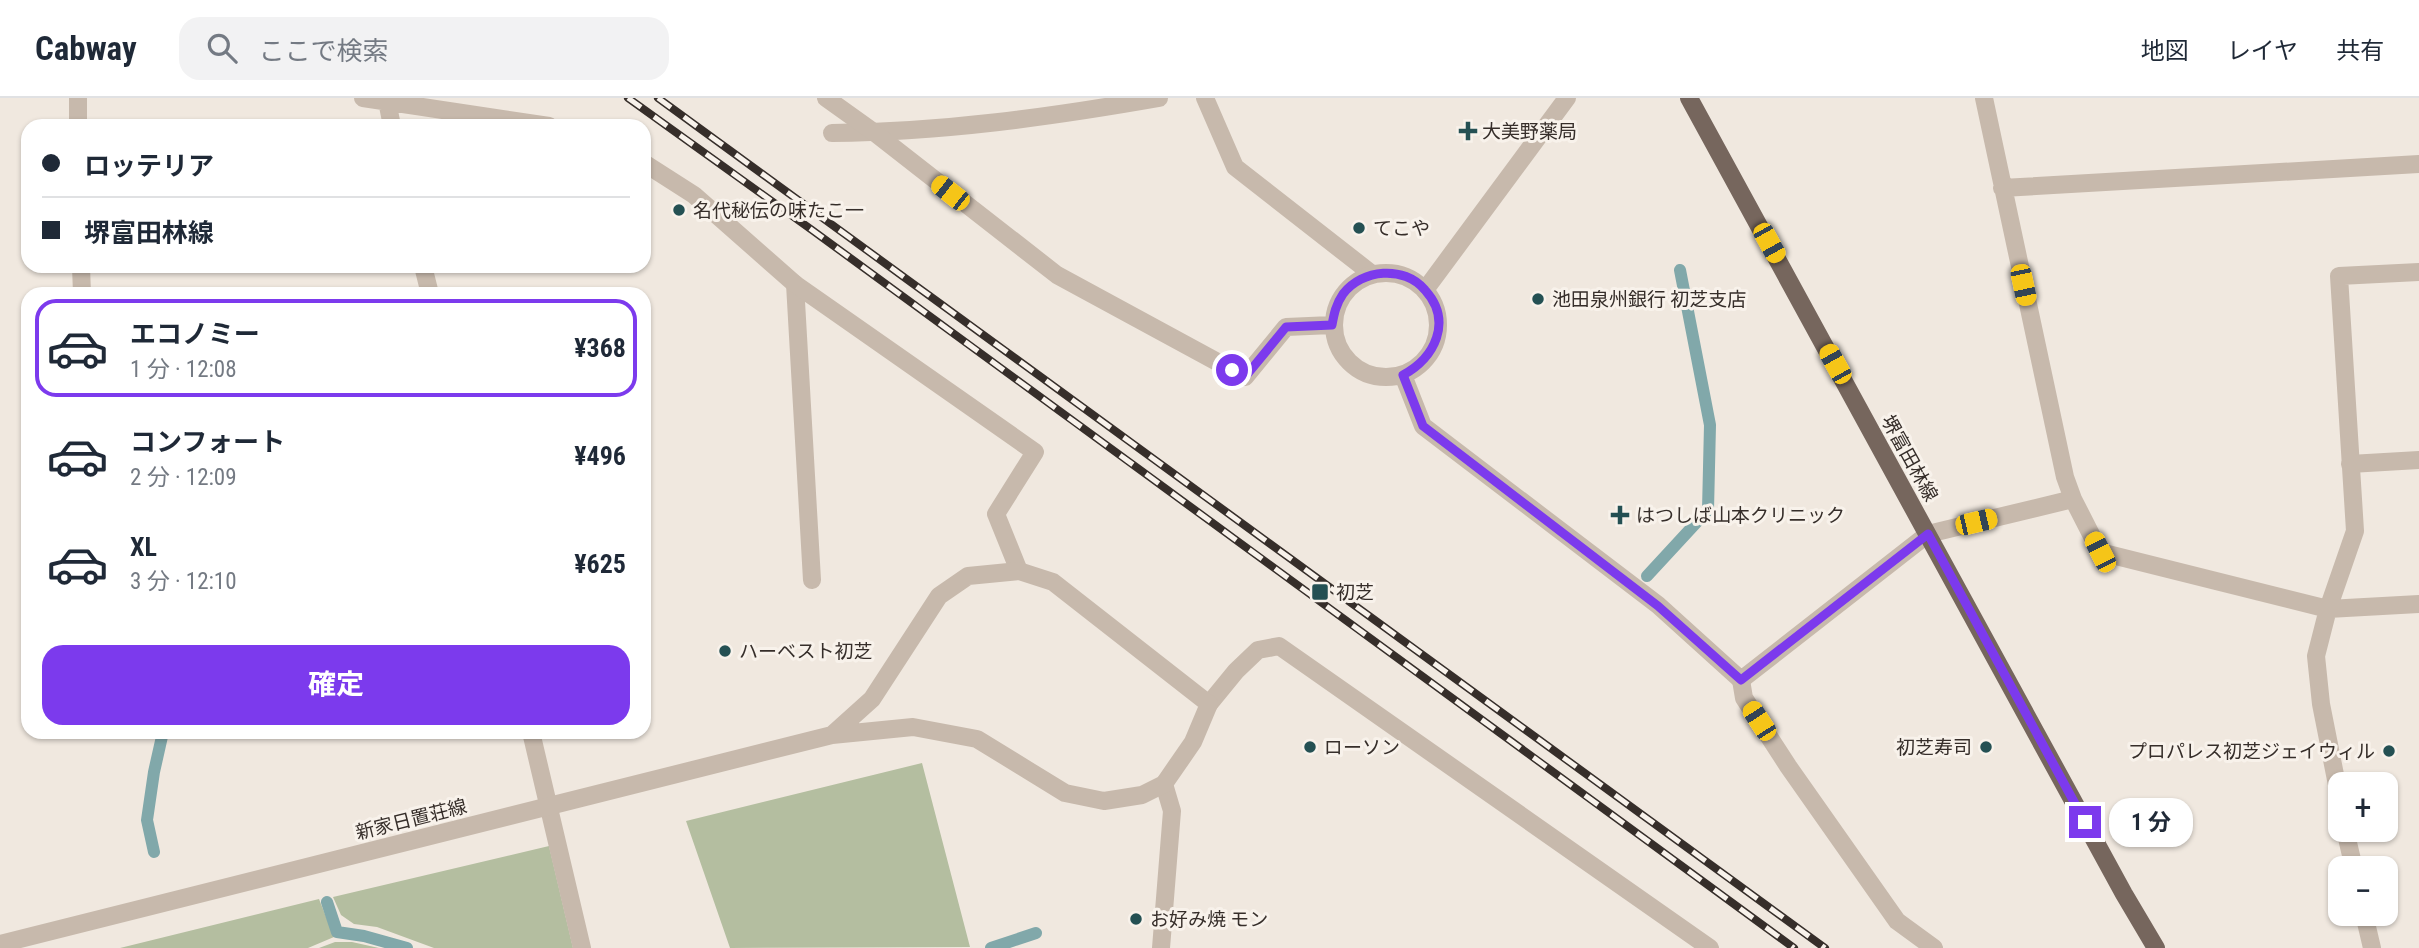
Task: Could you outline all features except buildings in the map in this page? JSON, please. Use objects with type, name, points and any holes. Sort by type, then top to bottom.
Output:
[{"type":"main road","name":"堺富田林線","points":[[1689,98],[2124,894],[2157,948]]},
{"type":"street","points":[[78,98],[78,119]]},
{"type":"street","points":[[363,98],[504,119]]},
{"type":"street","points":[[826,98],[1057,275],[1245,377],[1286,327],[1332,325]]},
{"type":"street","points":[[832,133],[875,133],[1059,116],[1159,98]]},
{"type":"street","points":[[1205,98],[1235,167],[1372,274]]},
{"type":"street","points":[[1425,290],[1567,98]]},
{"type":"street","points":[[1984,98],[2065,477],[2100,552],[2328,609],[2419,604]]},
{"type":"street","points":[[387,101],[391,119]]},
{"type":"street","points":[[2002,188],[2419,163]]},
{"type":"street","points":[[651,167],[694,195],[795,284],[1035,453],[996,514],[1019,571]]},
{"type":"street","points":[[1386,272],[1413,280],[1425,290],[1434,305],[1438,321],[1437,338],[1430,354],[1418,367],[1403,375],[1386,378],[1370,376],[1354,369],[1335,342],[1332,325],[1335,309],[1344,293],[1356,282],[1372,274],[1386,272]]},
{"type":"street","points":[[2334,772],[2321,704],[2316,656],[2328,609],[2355,531],[2339,276],[2419,272]]},
{"type":"street","points":[[795,284],[812,580]]},
{"type":"street","points":[[1403,375],[1423,426],[1658,606],[1741,680],[1744,698],[1788,766],[1897,921],[1934,948]]},
{"type":"street","points":[[2350,464],[2419,460]]},
{"type":"street","points":[[1741,680],[1928,534],[2073,499]]},
{"type":"street","points":[[832,735],[872,699],[939,596],[968,576],[1019,571],[1053,582],[1209,704]]},
{"type":"street","points":[[1161,948],[1172,811],[1164,784],[1193,742],[1209,704],[1236,671],[1258,650],[1279,646],[1710,948]]},
{"type":"street","name":"新家日置荘線","points":[[0,944],[832,735],[913,727],[977,739],[1065,793],[1104,801],[1142,795],[1164,784]]},
{"type":"street","points":[[533,739],[582,948]]},
{"type":"street","points":[[2367,926],[2372,948]]},
{"type":"green space","points":[[922,763],[970,947],[730,948],[686,821]]},
{"type":"green space","points":[[549,846],[573,948],[434,948],[377,927],[354,924],[341,915],[333,897]]},
{"type":"green space","points":[[319,899],[334,937],[308,948],[120,948]]},
{"type":"green space","points":[[335,942],[352,942],[379,948],[319,948]]},
{"type":"waterway","points":[[1647,576],[1708,510],[1710,425],[1680,270]]},
{"type":"waterway","points":[[154,852],[147,820],[161,739]]},
{"type":"waterway","points":[[327,902],[337,932],[364,936],[407,948]]},
{"type":"waterway","points":[[991,948],[1036,933]]},
{"type":"railway","points":[[628,98],[1794,948]]},
{"type":"railway","points":[[658,98],[1825,948]]},
{"type":"place","name":"大美野薬局","points":[[1468,131]]},
{"type":"place","name":"名代秘伝の味たこ一","points":[[679,210]]},
{"type":"place","name":"てこや","points":[[1359,228]]},
{"type":"place","name":"池田泉州銀行 初芝支店","points":[[1538,299]]},
{"type":"place","name":"はつしば山本クリニック","points":[[1620,515]]},
{"type":"place","name":"初芝","points":[[1320,592]]},
{"type":"place","name":"ハーベスト初芝","points":[[725,651]]},
{"type":"place","name":"ローソン","points":[[1310,747]]},
{"type":"place","name":"初芝寿司","points":[[1986,747]]},
{"type":"place","name":"プロパレス初芝ジェイウィル","points":[[2389,751]]},
{"type":"place","name":"お好み焼 モン","points":[[1136,919]]},
{"type":"route","points":[[1232,370],[1245,377],[1286,327],[1332,325],[1335,309],[1344,293],[1356,282],[1372,274],[1386,272],[1413,280],[1425,290],[1434,305],[1438,321],[1437,338],[1430,354],[1418,367],[1403,375],[1423,426],[1658,606],[1741,680],[1928,534],[2085,822]]}]
